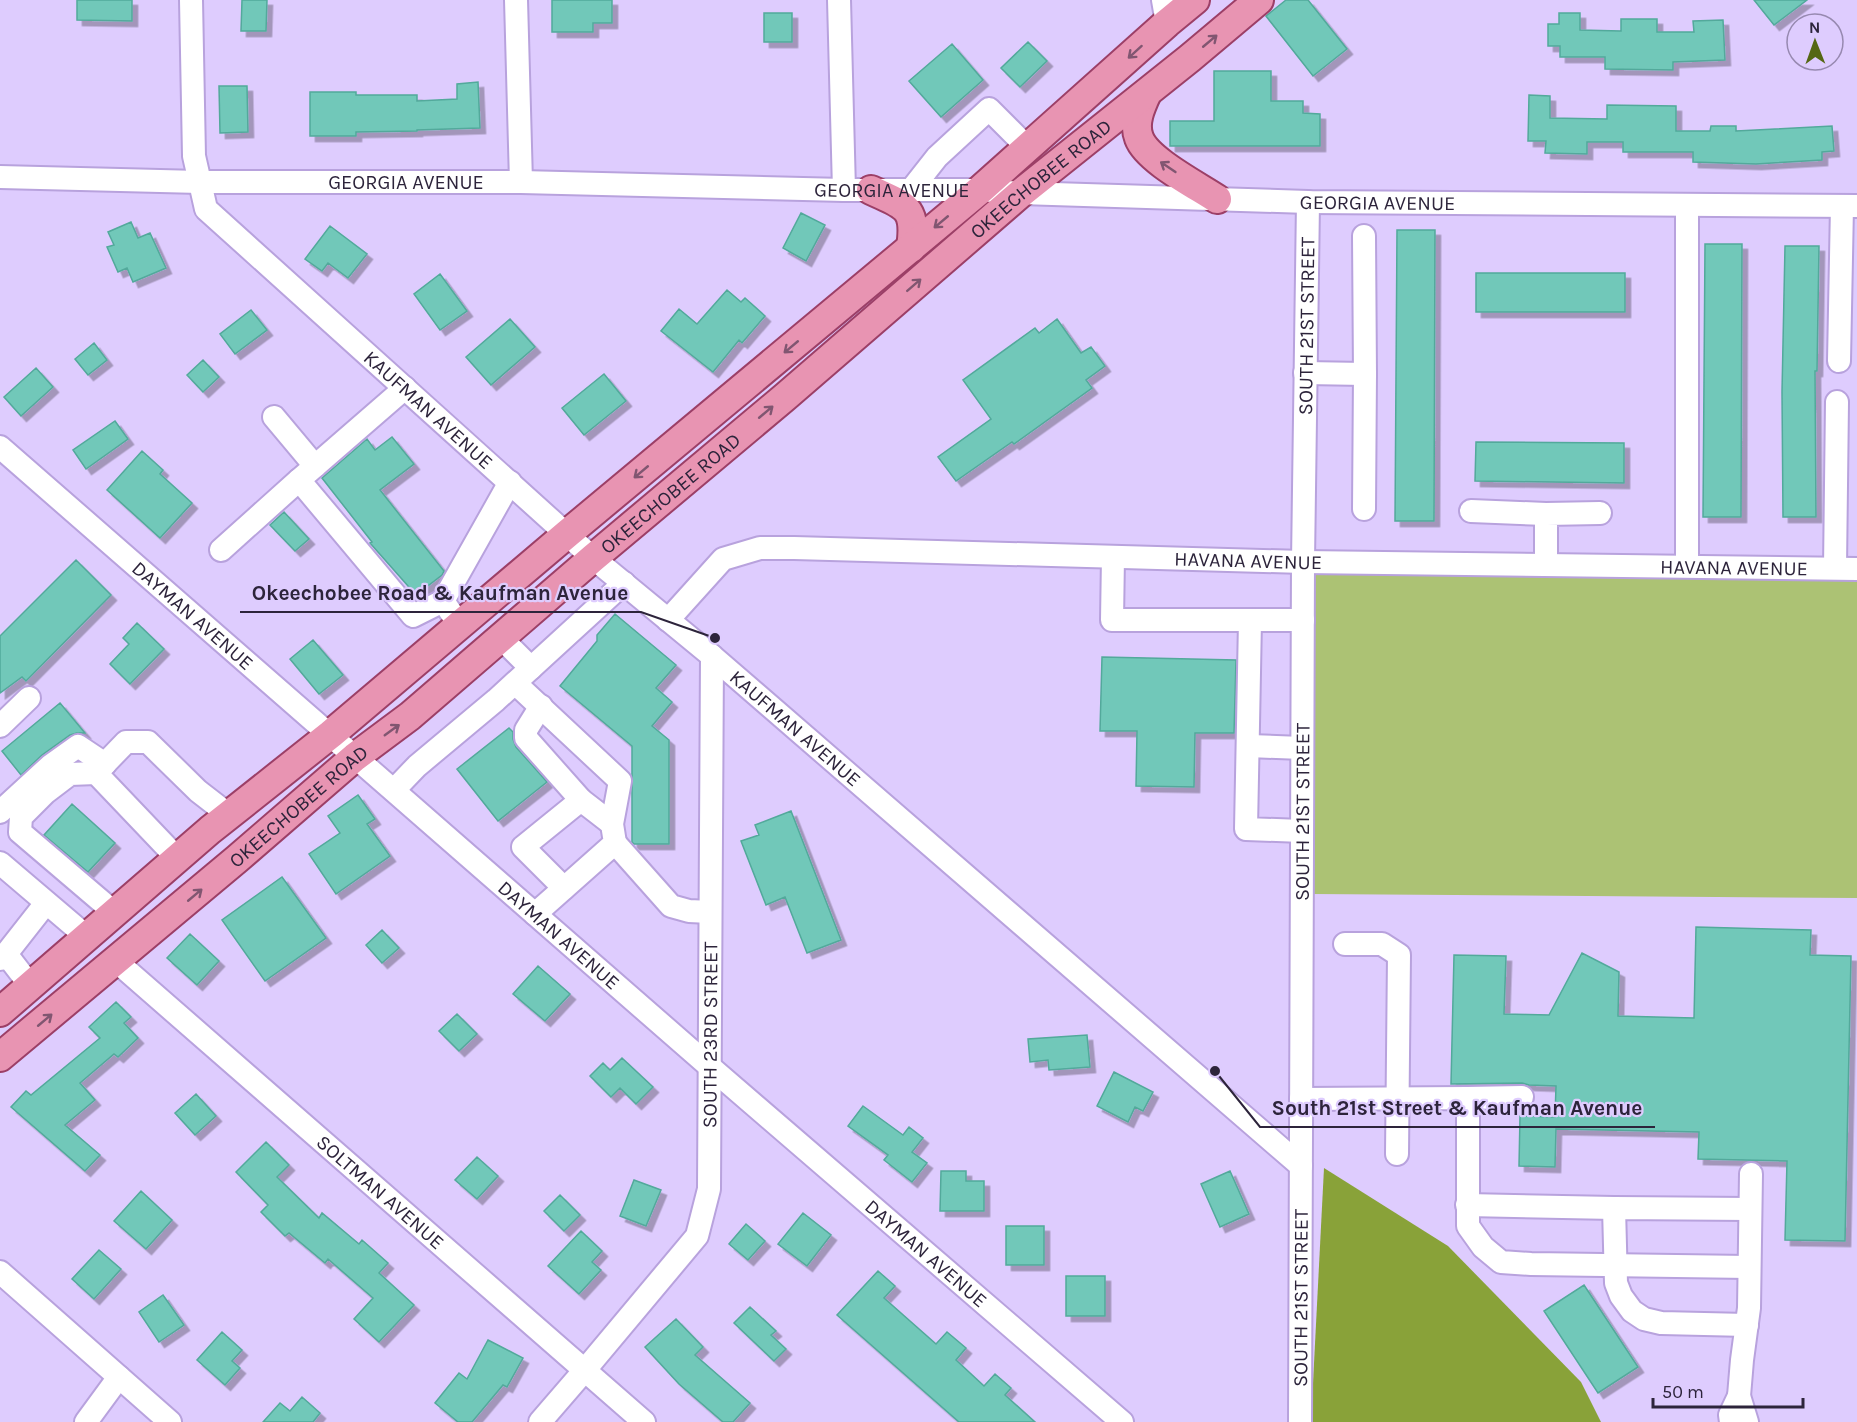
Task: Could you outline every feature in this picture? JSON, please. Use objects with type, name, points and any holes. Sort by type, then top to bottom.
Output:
[{"type":"main road","name":"OKEECHOBEE ROAD","points":[[0,1012],[177,858],[331,734],[980,190],[1028,148],[1165,11],[1195,0]]},
{"type":"main road","name":"OKEECHOBEE ROAD","points":[[0,1058],[237,860],[355,757],[410,716],[1021,193],[1259,0]]},
{"type":"main road","points":[[1147,93],[1138,114],[1138,137],[1146,151],[1217,198]]},
{"type":"main road","points":[[857,190],[902,205],[912,216],[913,232],[910,248]]},
{"type":"street","name":"KAUFMAN AVENUE","points":[[191,0],[194,156],[206,209],[593,558],[712,656],[1301,1166]]},
{"type":"street","points":[[516,0],[520,182]]},
{"type":"street","points":[[839,0],[857,190]]},
{"type":"street","points":[[911,190],[937,157],[989,109],[1028,148]]},
{"type":"street","name":"GEORGIA AVENUE","points":[[0,177],[200,182],[520,182],[857,190],[980,190],[1308,202],[1849,206]]},
{"type":"street","name":"SOUTH 21ST STREET","points":[[1300,1422],[1303,562],[1308,202]]},
{"type":"street","points":[[1687,205],[1687,566]]},
{"type":"street","points":[[1839,361],[1849,206]]},
{"type":"street","points":[[1364,236],[1364,509]]},
{"type":"street","points":[[1305,373],[1365,374]]},
{"type":"street","points":[[221,550],[405,388]]},
{"type":"street","points":[[1838,402],[1846,569]]},
{"type":"street","points":[[274,417],[307,473],[413,616],[443,601],[510,482]]},
{"type":"street","name":"DAYMAN AVENUE","points":[[0,447],[709,1066],[1122,1422]]},
{"type":"street","points":[[1471,511],[1546,514],[1600,513]]},
{"type":"street","points":[[1546,514],[1546,565]]},
{"type":"street","name":"HAVANA AVENUE","points":[[668,620],[723,559],[760,548],[1303,562],[1846,569]]},
{"type":"street","points":[[1113,557],[1112,620],[1303,620]]},
{"type":"street","points":[[394,790],[417,766],[523,675],[624,583]]},
{"type":"street","points":[[443,601],[460,624]]},
{"type":"street","points":[[1250,620],[1246,829],[1302,831]]},
{"type":"street","points":[[501,638],[541,706],[620,781],[614,833],[564,888],[535,914]]},
{"type":"street","name":"SOUTH 23RD STREET","points":[[540,1422],[697,1236],[709,1189],[712,656]]},
{"type":"street","points":[[0,726],[29,698]]},
{"type":"street","points":[[541,706],[526,730],[526,738],[614,833],[671,906],[689,911],[710,912]]},
{"type":"street","points":[[115,913],[20,832],[21,817],[45,793],[70,774],[100,769],[126,742],[148,742],[198,791],[229,815]]},
{"type":"street","points":[[0,812],[50,766],[78,746],[177,858]]},
{"type":"street","points":[[1249,746],[1302,748]]},
{"type":"street","points":[[564,888],[523,847],[581,800]]},
{"type":"street","points":[[0,863],[87,937]]},
{"type":"street","points":[[30,985],[3,957],[46,903]]},
{"type":"street","points":[[1345,944],[1382,944],[1399,955],[1397,1154]]},
{"type":"street","name":"SOLTMAN AVENUE","points":[[116,961],[644,1422]]},
{"type":"street","points":[[1301,1099],[1522,1096]]},
{"type":"street","points":[[1468,1098],[1468,1226],[1483,1247],[1501,1262],[1749,1267]]},
{"type":"street","points":[[1731,1422],[1730,1415],[1739,1396],[1747,1325],[1751,1174]]},
{"type":"street","points":[[1467,1205],[1750,1209]]},
{"type":"street","points":[[1614,1208],[1616,1283],[1621,1296],[1632,1311],[1644,1319],[1661,1323],[1747,1325]]},
{"type":"street","points":[[0,1272],[170,1422]]},
{"type":"street","points":[[86,1422],[120,1377]]},
{"type":"street","points":[[1739,1396],[1747,1422]]},
{"type":"green space","points":[[1313,574],[1857,580],[1857,898],[1312,894]]},
{"type":"green space","points":[[1324,1168],[1448,1246],[1581,1382],[1601,1422],[1311,1422]]},
{"type":"building","points":[[77,0],[132,0],[132,21],[77,20]]},
{"type":"building","points":[[242,0],[267,0],[266,31],[241,31]]},
{"type":"building","points":[[552,0],[612,0],[612,23],[593,23],[593,32],[552,32]]},
{"type":"building","points":[[1286,0],[1308,0],[1347,49],[1313,76],[1266,16]]},
{"type":"building","points":[[1754,0],[1807,0],[1791,12],[1785,12],[1785,17],[1774,25]]},
{"type":"building","points":[[764,13],[792,13],[792,42],[764,42]]},
{"type":"building","points":[[1559,13],[1580,13],[1580,30],[1621,31],[1621,19],[1657,19],[1657,32],[1694,32],[1693,21],[1723,20],[1725,60],[1673,62],[1673,70],[1605,69],[1605,57],[1560,57],[1560,46],[1548,46],[1548,24],[1559,24]]},
{"type":"building","points":[[1028,42],[1047,61],[1020,87],[1001,68]]},
{"type":"building","points":[[952,44],[983,80],[941,117],[909,81]]},
{"type":"building","points":[[1214,71],[1271,71],[1271,101],[1303,101],[1303,113],[1320,114],[1320,146],[1170,146],[1170,121],[1214,121]]},
{"type":"building","points":[[478,82],[480,128],[356,132],[356,136],[310,136],[310,92],[417,95],[417,101],[457,99],[457,84]]},
{"type":"building","points":[[219,86],[247,86],[248,132],[220,133]]},
{"type":"building","points":[[1529,95],[1550,96],[1550,118],[1607,119],[1607,105],[1676,106],[1676,131],[1710,131],[1711,126],[1736,126],[1736,131],[1832,126],[1834,151],[1822,152],[1822,160],[1756,164],[1693,162],[1693,152],[1623,152],[1623,142],[1587,142],[1587,154],[1545,153],[1546,141],[1528,141]]},
{"type":"building","points":[[801,213],[825,225],[806,261],[783,248]]},
{"type":"building","points":[[131,222],[138,238],[150,233],[166,268],[133,282],[127,268],[118,272],[107,247],[114,245],[108,232]]},
{"type":"building","points":[[330,226],[367,254],[348,278],[328,263],[322,271],[305,259]]},
{"type":"building","points":[[1397,230],[1435,230],[1434,521],[1395,521]]},
{"type":"building","points":[[1705,244],[1742,244],[1741,517],[1703,517]]},
{"type":"building","points":[[1785,246],[1819,246],[1817,371],[1815,371],[1816,517],[1783,517],[1782,392]]},
{"type":"building","points":[[1476,273],[1625,273],[1625,312],[1476,312]]},
{"type":"building","points":[[440,274],[467,311],[440,330],[414,294]]},
{"type":"building","points":[[727,290],[741,302],[745,298],[765,316],[742,343],[739,340],[713,372],[661,331],[679,309],[697,324]]},
{"type":"building","points":[[251,310],[267,330],[235,354],[220,334]]},
{"type":"building","points":[[510,319],[535,347],[491,385],[466,357]]},
{"type":"building","points":[[1057,319],[1081,353],[1091,347],[1105,366],[1086,380],[1092,388],[1014,444],[1012,442],[956,481],[938,457],[991,419],[963,380],[1035,328],[1039,333]]},
{"type":"building","points":[[94,343],[107,360],[88,375],[75,359]]},
{"type":"building","points":[[203,360],[219,377],[203,392],[187,375]]},
{"type":"building","points":[[36,368],[53,387],[21,416],[4,397]]},
{"type":"building","points":[[604,374],[626,401],[584,435],[562,408]]},
{"type":"building","points":[[115,421],[128,439],[86,469],[73,450]]},
{"type":"building","points":[[392,437],[414,464],[380,490],[444,571],[416,595],[370,543],[372,542],[322,478],[367,439],[375,450]]},
{"type":"building","points":[[1476,442],[1624,443],[1624,483],[1475,481]]},
{"type":"building","points":[[142,451],[163,470],[160,474],[192,503],[160,538],[107,490]]},
{"type":"building","points":[[284,512],[309,539],[295,551],[270,525]]},
{"type":"building","points":[[76,560],[111,595],[26,681],[22,677],[0,693],[0,636]]},
{"type":"building","points":[[615,614],[676,665],[656,688],[672,702],[652,726],[669,740],[669,844],[634,844],[632,842],[632,746],[560,686],[597,641],[597,635]]},
{"type":"building","points":[[137,623],[164,649],[130,684],[110,664],[129,644],[123,638]]},
{"type":"building","points":[[313,640],[343,675],[319,694],[290,659]]},
{"type":"building","points":[[1102,657],[1236,660],[1234,733],[1195,733],[1194,787],[1136,786],[1137,731],[1100,731]]},
{"type":"building","points":[[60,703],[85,733],[70,735],[42,755],[21,775],[2,751]]},
{"type":"building","points":[[509,728],[513,732],[516,747],[547,782],[498,821],[457,769]]},
{"type":"building","points":[[358,795],[375,819],[367,824],[390,856],[336,894],[309,854],[340,833],[328,816]]},
{"type":"building","points":[[72,804],[115,843],[88,872],[44,835]]},
{"type":"building","points":[[791,811],[841,940],[807,953],[785,897],[766,905],[741,841],[759,835],[755,825]]},
{"type":"building","points":[[282,877],[326,938],[265,981],[222,920]]},
{"type":"building","points":[[1696,927],[1811,930],[1810,955],[1851,956],[1845,1241],[1785,1240],[1787,1161],[1698,1159],[1699,1132],[1556,1129],[1555,1167],[1519,1166],[1520,1116],[1555,1117],[1556,1086],[1522,1083],[1451,1084],[1454,955],[1506,956],[1504,1014],[1549,1015],[1582,953],[1619,972],[1618,1016],[1694,1018]]},
{"type":"building","points":[[382,930],[399,948],[382,963],[366,945]]},
{"type":"building","points":[[190,934],[219,961],[197,985],[167,958]]},
{"type":"building","points":[[538,966],[570,994],[545,1021],[513,994]]},
{"type":"building","points":[[116,1002],[131,1017],[124,1023],[138,1038],[118,1057],[114,1054],[80,1083],[95,1100],[65,1125],[100,1155],[85,1171],[11,1107],[26,1091],[31,1095],[100,1038],[89,1027]]},
{"type":"building","points":[[457,1014],[477,1034],[459,1051],[439,1031]]},
{"type":"building","points":[[1087,1035],[1090,1067],[1049,1070],[1048,1060],[1030,1062],[1028,1039]]},
{"type":"building","points":[[622,1058],[653,1087],[636,1104],[620,1088],[611,1097],[590,1076],[603,1063],[610,1070]]},
{"type":"building","points":[[1114,1072],[1153,1092],[1143,1111],[1135,1107],[1128,1122],[1097,1106]]},
{"type":"building","points":[[196,1094],[216,1116],[195,1135],[175,1113]]},
{"type":"building","points":[[863,1106],[903,1135],[909,1127],[923,1138],[912,1152],[927,1163],[912,1182],[884,1160],[888,1155],[848,1126]]},
{"type":"building","points":[[266,1142],[289,1165],[277,1177],[319,1218],[322,1213],[359,1244],[362,1240],[388,1263],[379,1273],[414,1305],[379,1342],[354,1319],[373,1298],[328,1259],[325,1263],[289,1233],[285,1236],[261,1212],[268,1205],[236,1172]]},
{"type":"building","points":[[477,1157],[498,1176],[477,1199],[455,1180]]},
{"type":"building","points":[[941,1171],[966,1171],[966,1181],[984,1181],[984,1211],[940,1211]]},
{"type":"building","points":[[1230,1171],[1249,1214],[1220,1227],[1201,1184]]},
{"type":"building","points":[[634,1180],[661,1190],[646,1226],[620,1216]]},
{"type":"building","points":[[141,1191],[172,1220],[146,1249],[114,1221]]},
{"type":"building","points":[[560,1195],[580,1215],[564,1231],[544,1211]]},
{"type":"building","points":[[803,1213],[831,1235],[807,1266],[778,1244]]},
{"type":"building","points":[[746,1224],[765,1241],[748,1260],[729,1244]]},
{"type":"building","points":[[1006,1226],[1044,1226],[1044,1265],[1006,1265]]},
{"type":"building","points":[[581,1231],[602,1251],[592,1262],[601,1270],[579,1294],[548,1266]]},
{"type":"building","points":[[99,1250],[121,1269],[94,1299],[72,1279]]},
{"type":"building","points":[[878,1271],[895,1286],[884,1298],[936,1344],[947,1332],[966,1348],[956,1360],[984,1386],[995,1374],[1011,1388],[1005,1395],[1035,1422],[959,1422],[837,1315]]},
{"type":"building","points":[[1066,1276],[1105,1276],[1105,1316],[1066,1316]]},
{"type":"building","points":[[1584,1285],[1638,1367],[1598,1393],[1544,1311]]},
{"type":"building","points":[[163,1295],[184,1325],[159,1342],[139,1312]]},
{"type":"building","points":[[750,1307],[776,1331],[771,1335],[786,1349],[774,1361],[734,1323]]},
{"type":"building","points":[[676,1319],[703,1347],[695,1355],[750,1403],[733,1422],[723,1422],[679,1384],[645,1347]]},
{"type":"building","points":[[222,1332],[242,1350],[232,1361],[240,1368],[225,1385],[197,1360]]},
{"type":"building","points":[[488,1340],[523,1358],[507,1387],[503,1385],[472,1422],[458,1422],[435,1403],[459,1373],[467,1379]]},
{"type":"building","points":[[302,1397],[320,1413],[313,1422],[263,1422],[280,1403],[290,1411]]},
{"type":"place","name":"Okeechobee Road & Kaufman Avenue","points":[[715,638]]},
{"type":"place","name":"South 21st Street & Kaufman Avenue","points":[[1215,1071]]}]
